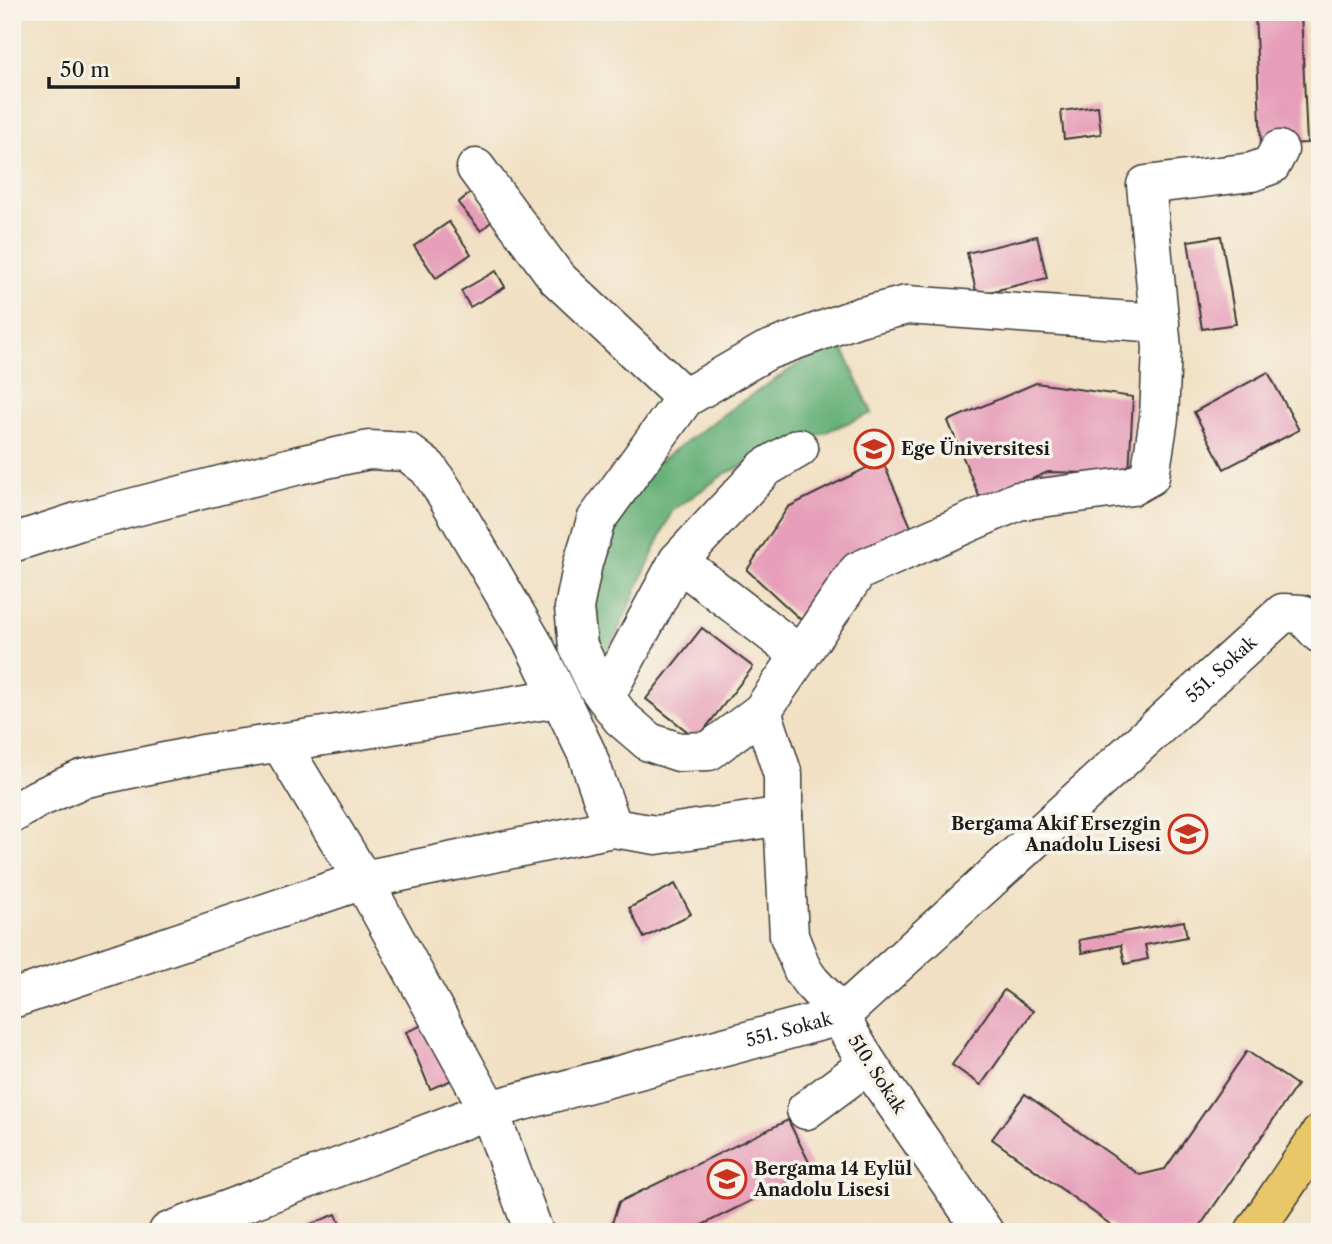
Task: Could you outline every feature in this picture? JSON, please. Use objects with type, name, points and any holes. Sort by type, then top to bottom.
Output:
[{"type":"main road","points":[[1254,1232],[1320,1134]]},
{"type":"street","points":[[1160,323],[907,305],[859,317],[766,351],[685,398],[596,520],[583,563],[574,608],[578,646],[597,686],[621,718],[649,742],[679,752],[709,751],[767,727],[800,655],[858,571],[1018,501],[1132,486],[1150,476],[1159,418],[1162,348],[1160,323],[1146,185],[1252,172],[1271,165],[1279,150]]},
{"type":"street","points":[[476,168],[557,278],[685,398]]},
{"type":"street","points":[[606,696],[678,561],[765,468],[799,448]]},
{"type":"street","points":[[12,543],[80,521],[299,465],[369,450],[407,452],[428,468],[445,493],[534,645],[587,754],[613,828]]},
{"type":"street","points":[[678,561],[800,655]]},
{"type":"street","name":"551. Sokak","points":[[168,1232],[489,1110],[840,1016],[1283,613],[1301,614],[1320,634]]},
{"type":"street","points":[[12,814],[37,799],[82,779],[202,754],[558,698]]},
{"type":"street","name":"510. Sokak","points":[[767,727],[783,775],[789,936],[803,971],[840,1016],[868,1064],[984,1232]]},
{"type":"street","points":[[280,743],[363,880],[489,1110],[534,1232]]},
{"type":"street","points":[[12,999],[363,880],[613,828],[656,835],[783,816]]},
{"type":"street","points":[[806,1110],[868,1064]]},
{"type":"green space","points":[[838,338],[872,413],[726,473],[672,511],[601,668],[585,632],[605,537],[650,468],[735,406]]},
{"type":"building","points":[[1255,12],[1301,12],[1307,143],[1261,145]]},
{"type":"building","points":[[1098,106],[1101,134],[1064,139],[1061,111]]},
{"type":"building","points":[[471,192],[493,220],[481,231],[458,203]]},
{"type":"building","points":[[449,222],[471,254],[436,278],[414,246]]},
{"type":"building","points":[[1037,236],[1047,278],[977,295],[967,253]]},
{"type":"building","points":[[1221,236],[1236,324],[1202,329],[1188,241]]},
{"type":"building","points":[[496,271],[505,287],[470,307],[461,291]]},
{"type":"building","points":[[1268,372],[1299,430],[1224,469],[1194,412]]},
{"type":"building","points":[[1036,383],[1133,397],[1129,474],[1048,472],[981,501],[948,421]]},
{"type":"building","points":[[882,460],[912,529],[838,566],[801,620],[747,570],[788,507]]},
{"type":"building","points":[[702,628],[753,667],[697,739],[646,699]]},
{"type":"building","points":[[675,884],[691,914],[644,938],[629,908]]},
{"type":"building","points":[[1184,921],[1187,937],[1145,945],[1148,959],[1125,964],[1121,945],[1082,953],[1079,940]]},
{"type":"building","points":[[1004,990],[1033,1011],[981,1085],[952,1065]]},
{"type":"building","points":[[432,1021],[457,1078],[430,1089],[406,1032]]},
{"type":"building","points":[[1247,1051],[1297,1085],[1196,1232],[1121,1232],[992,1139],[1025,1094],[1140,1175],[1165,1169]]},
{"type":"building","name":"Bergama 14 Eylül Anadolu Lisesi","points":[[788,1120],[813,1170],[688,1232],[609,1232],[619,1202]]},
{"type":"building","points":[[336,1214],[343,1232],[310,1232],[308,1225]]},
{"type":"place","name":"Ege Üniversitesi","points":[[874,449]]},
{"type":"place","name":"Bergama Akif Ersezgin Anadolu Lisesi","points":[[1188,834]]},
{"type":"place","name":"Bergama 14 Eylül Anadolu Lisesi","points":[[727,1179]]}]
